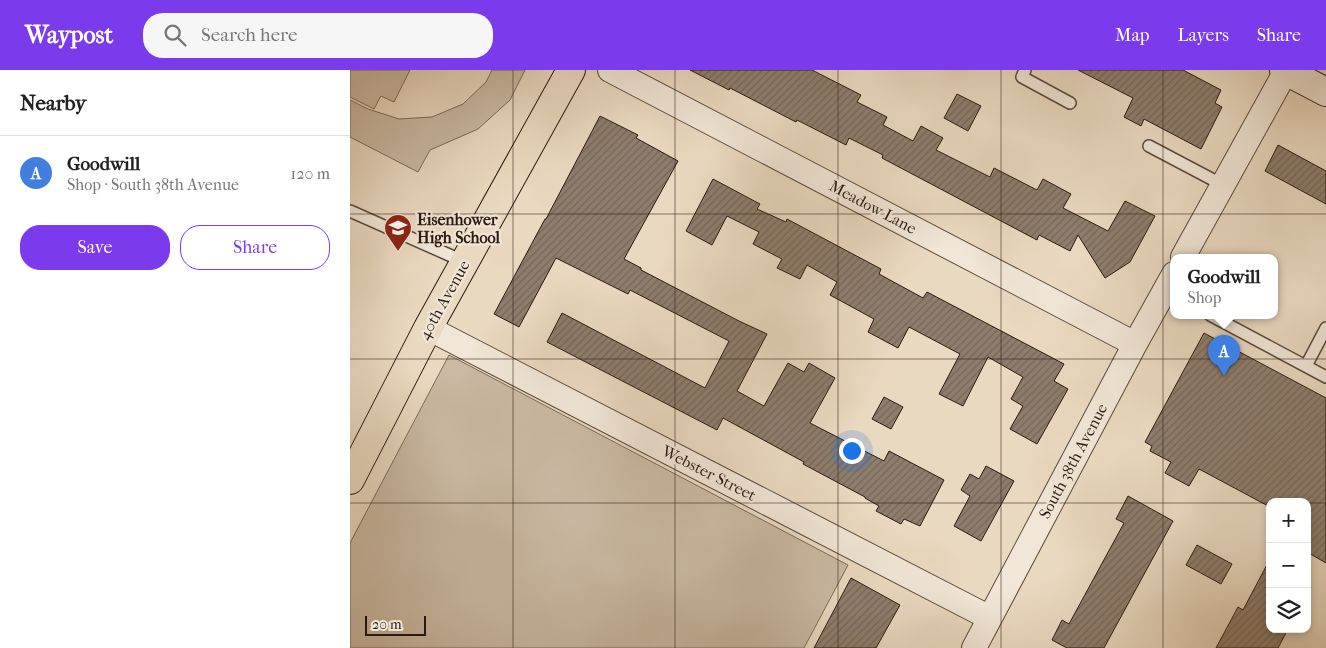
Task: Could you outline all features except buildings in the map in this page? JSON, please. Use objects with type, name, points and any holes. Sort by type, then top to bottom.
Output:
[{"type":"main road","name":"40th Avenue","points":[[350,480],[428,328],[571,70]]},
{"type":"main road","points":[[1285,70],[1326,92]]},
{"type":"street","name":"Meadow Lane","points":[[610,70],[1135,344]]},
{"type":"street","points":[[1185,254],[1285,70]]},
{"type":"street","name":"South 38th Avenue","points":[[974,648],[1135,344],[1170,288]]},
{"type":"street","name":"Webster Street","points":[[428,328],[990,618]]},
{"type":"lane","points":[[1025,70],[1022,77],[1070,102]]},
{"type":"lane","points":[[1149,146],[1223,185]]},
{"type":"lane","points":[[350,211],[465,262]]},
{"type":"lane","points":[[1218,319],[1326,377]]},
{"type":"lane","points":[[1306,366],[1326,328]]},
{"type":"shaded area","points":[[350,70],[410,70],[394,102],[381,96],[374,109],[350,97]]},
{"type":"shaded area","points":[[492,70],[525,70],[510,100],[478,129],[430,150],[418,172],[350,137],[350,100],[368,109],[399,119],[432,117],[463,104],[486,82]]},
{"type":"shaded area","points":[[449,355],[848,565],[804,648],[350,648],[350,543]]},
{"type":"place","name":"Eisenhower High School","points":[[398,252]]},
{"type":"place","name":"Goodwill","points":[[1224,376]]}]
